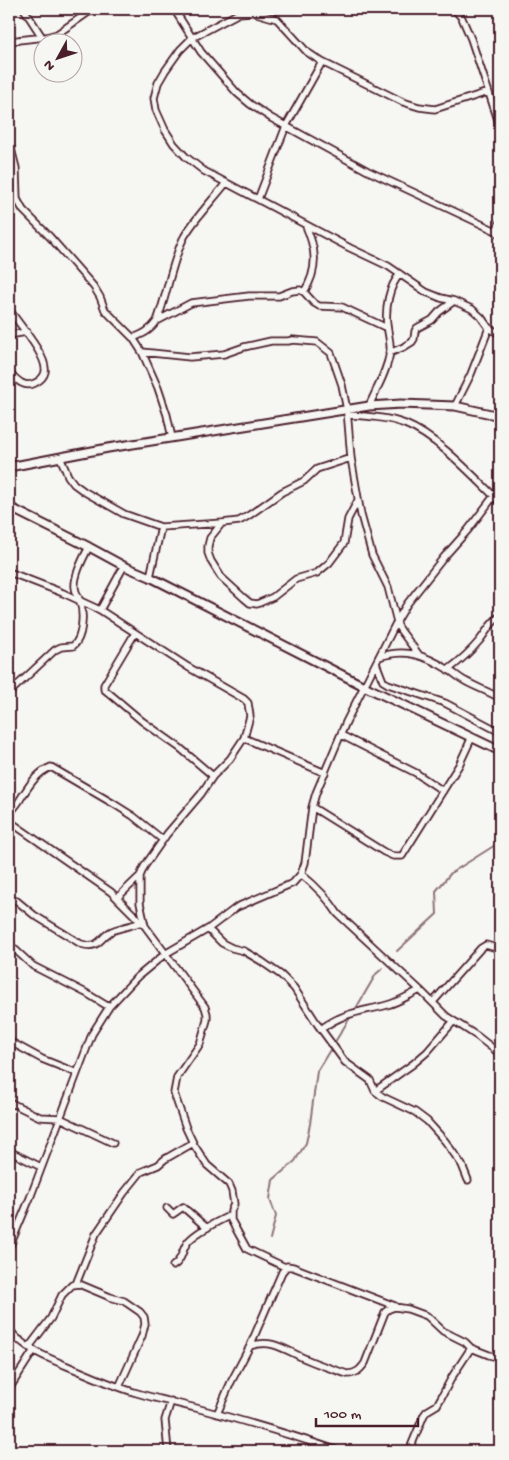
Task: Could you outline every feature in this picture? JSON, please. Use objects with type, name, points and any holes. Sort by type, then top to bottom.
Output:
[{"type":"street","points":[[24,9],[39,32]]},
{"type":"street","points":[[60,32],[93,9]]},
{"type":"street","points":[[174,9],[201,52],[237,93],[257,108],[368,171],[498,233],[500,222]]},
{"type":"street","points":[[454,9],[462,18],[471,39],[500,126]]},
{"type":"street","points":[[488,92],[435,109],[419,107],[396,99],[322,62],[307,52],[277,19],[252,10],[239,13],[192,38],[180,50],[158,83],[154,98],[156,110],[174,144],[186,157],[204,171],[388,266],[426,292],[441,298],[454,300],[476,312],[489,328],[500,334]]},
{"type":"street","points":[[9,41],[32,38]]},
{"type":"street","points":[[258,199],[286,126],[322,62]]},
{"type":"street","points":[[9,141],[16,168],[17,199],[23,210],[94,287],[105,310],[133,338],[142,352],[158,388],[172,438]]},
{"type":"street","points":[[133,338],[145,333],[157,321],[174,263],[183,240],[193,224],[226,183]]},
{"type":"street","points":[[304,292],[313,275],[314,263],[314,246],[305,224]]},
{"type":"street","points":[[369,406],[387,365],[390,342],[387,328],[387,310],[390,289],[400,274]]},
{"type":"street","points":[[157,321],[191,303],[242,297],[279,296],[300,290],[319,306],[342,307],[387,328]]},
{"type":"street","points":[[389,353],[412,342],[414,331],[417,328],[432,320],[454,300]]},
{"type":"street","points":[[9,309],[22,328],[28,332],[43,361],[45,374],[30,386],[24,385],[9,372]]},
{"type":"street","points":[[455,406],[489,328]]},
{"type":"street","points":[[9,335],[28,332]]},
{"type":"street","points":[[142,352],[190,357],[224,354],[271,341],[294,340],[317,342],[331,353],[342,385],[358,500],[372,555],[388,587],[401,631],[419,655]]},
{"type":"street","points":[[9,467],[172,438],[347,413],[369,406],[401,404],[455,406],[500,416]]},
{"type":"street","points":[[347,413],[405,424],[444,449],[500,502]]},
{"type":"street","points":[[60,457],[68,476],[74,484],[85,492],[124,514],[162,527],[239,521],[282,492],[301,484],[316,469],[351,458]]},
{"type":"street","points":[[9,1247],[30,1198],[92,1034],[109,1007],[136,978],[165,954],[208,929],[236,907],[293,883],[302,874],[312,807],[341,735],[397,621],[407,604],[500,488]]},
{"type":"street","points":[[222,523],[210,538],[208,553],[211,561],[221,577],[250,603],[257,604],[273,597],[296,579],[317,573],[329,563],[344,543],[348,519],[358,500]]},
{"type":"street","points":[[9,507],[364,686],[500,751]]},
{"type":"street","points":[[150,577],[162,527]]},
{"type":"street","points":[[9,692],[55,650],[61,647],[73,646],[79,639],[82,626],[80,601],[75,593],[74,586],[79,568],[89,547]]},
{"type":"street","points":[[100,610],[124,566]]},
{"type":"street","points":[[9,572],[37,582],[100,610],[248,703],[250,716],[244,738],[230,759],[213,776],[201,794],[163,840],[140,876],[117,898]]},
{"type":"street","points":[[448,670],[469,652],[500,616]]},
{"type":"street","points":[[135,633],[104,685],[104,689],[213,776]]},
{"type":"street","points":[[379,657],[392,652],[419,655],[466,682],[500,698]]},
{"type":"street","points":[[376,664],[383,681],[388,684],[445,703],[500,732]]},
{"type":"street","points":[[341,735],[416,773],[443,791]]},
{"type":"street","points":[[312,807],[384,852],[393,856],[402,856],[459,765],[472,737]]},
{"type":"street","points":[[244,738],[325,773]]},
{"type":"street","points":[[9,814],[36,777],[51,767],[114,804],[163,840]]},
{"type":"street","points":[[9,821],[111,892],[143,924],[201,1001],[208,1014],[200,1044],[177,1077],[174,1084],[174,1093],[193,1142],[207,1165],[229,1184],[234,1204],[230,1220],[247,1249],[285,1268],[293,1267],[395,1306],[427,1316],[443,1331],[465,1342],[471,1348],[500,1358]]},
{"type":"street","points":[[302,874],[320,890],[338,914],[453,1022],[477,1036],[500,1054]]},
{"type":"street","points":[[140,876],[140,903],[143,924]]},
{"type":"street","points":[[9,899],[17,901],[34,915],[85,946],[97,944],[110,932],[143,924]]},
{"type":"street","points":[[208,929],[222,943],[244,951],[281,975],[294,988],[345,1062],[370,1080],[375,1091],[383,1097],[415,1112],[427,1122],[445,1141],[462,1164],[468,1180]]},
{"type":"street","points":[[9,944],[33,966],[109,1007]]},
{"type":"street","points":[[433,1002],[481,948],[486,945],[500,949]]},
{"type":"street","points":[[321,1029],[347,1014],[396,1002],[420,990]]},
{"type":"street","points":[[375,1091],[427,1052],[453,1022]]},
{"type":"street","points":[[9,1041],[42,1059],[77,1073]]},
{"type":"street","points":[[9,1102],[40,1117],[60,1118],[113,1143]]},
{"type":"street","points":[[76,1284],[96,1234],[141,1172],[158,1165],[193,1142]]},
{"type":"street","points":[[9,1151],[41,1167]]},
{"type":"street","points":[[167,1208],[173,1214],[183,1208],[207,1228]]},
{"type":"street","points":[[173,1266],[178,1263],[188,1242],[207,1228],[230,1215]]},
{"type":"street","points":[[217,1414],[285,1268]]},
{"type":"street","points":[[9,1390],[62,1296],[69,1287],[76,1284],[83,1285],[110,1298],[124,1301],[137,1309],[144,1317],[146,1324],[142,1336],[119,1386]]},
{"type":"street","points":[[250,1346],[260,1342],[275,1344],[305,1359],[347,1374],[352,1374],[361,1370],[386,1312],[395,1306]]},
{"type":"street","points":[[9,1329],[13,1335],[31,1348],[59,1363],[136,1393],[217,1414],[339,1451]]},
{"type":"street","points":[[9,1341],[20,1340]]},
{"type":"street","points":[[409,1451],[424,1415],[437,1405],[471,1348]]},
{"type":"street","points":[[168,1451],[165,1420],[171,1402]]},
{"type":"street","points":[[311,1451],[314,1443]]},
{"type":"waterway","points":[[397,951],[437,914],[436,891],[451,873],[500,842]]},
{"type":"waterway","points":[[355,1010],[376,974],[383,968]]},
{"type":"waterway","points":[[270,1239],[276,1216],[270,1199],[273,1180],[295,1161],[306,1143],[317,1071],[351,1016]]}]
